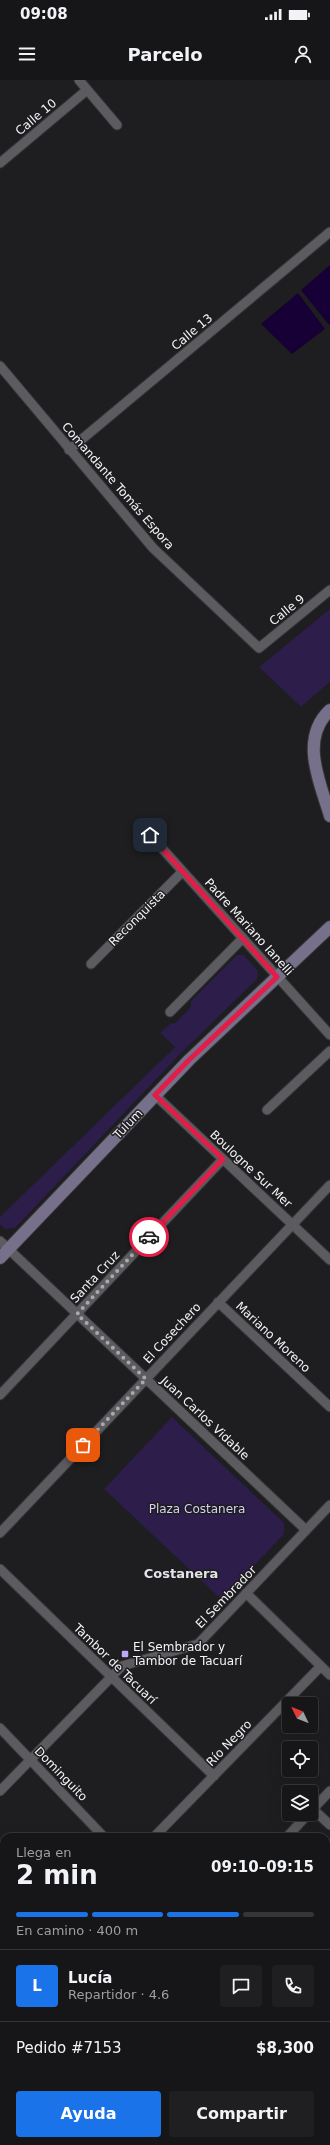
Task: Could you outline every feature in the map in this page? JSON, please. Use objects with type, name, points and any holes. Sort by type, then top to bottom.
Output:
[{"type":"street","points":[[79,80],[117,125]]},
{"type":"street","name":"Calle 10","points":[[0,163],[87,90]]},
{"type":"street","name":"Calle 13","points":[[69,450],[330,232]]},
{"type":"street","name":"Comandante Tomás Espora","points":[[0,366],[69,450],[153,548],[259,648]]},
{"type":"street","name":"Calle 9","points":[[259,648],[330,590]]},
{"type":"street","points":[[330,710],[317,726],[313,744],[315,763],[330,816]]},
{"type":"street","name":"Padre Mariano Ianelli","points":[[150,835],[330,1035]]},
{"type":"street","name":"Reconquista","points":[[91,964],[182,872]]},
{"type":"street","points":[[277,977],[330,927]]},
{"type":"street","points":[[170,1012],[242,938]]},
{"type":"street","name":"Tulum","points":[[0,1258],[4,1245],[189,1060],[277,977]]},
{"type":"street","points":[[267,1110],[330,1052]]},
{"type":"street","name":"Boulogne Sur Mer","points":[[155,1095],[330,1260]]},
{"type":"street","name":"Santa Cruz","points":[[0,1395],[223,1159]]},
{"type":"street","name":"El Cosechero","points":[[0,1532],[330,1185]]},
{"type":"street","name":"Juan Carlos Vidable","points":[[4,1245],[306,1530]]},
{"type":"street","name":"Mariano Moreno","points":[[218,1302],[330,1407]]},
{"type":"street","name":"El Sembrador","points":[[0,1792],[122,1666],[198,1644],[330,1505]]},
{"type":"street","name":"Tambor de Tacuarí","points":[[0,1569],[214,1776]]},
{"type":"street","points":[[246,1593],[330,1675]]},
{"type":"street","name":"Río Negro","points":[[158,1833],[321,1666]]},
{"type":"street","name":"Dominguito","points":[[0,1728],[100,1833]]},
{"type":"street","points":[[318,1804],[330,1791]]},
{"type":"street","points":[[318,1816],[330,1824]]},
{"type":"street","points":[[291,1833],[302,1821]]},
{"type":"green space","points":[[330,609],[330,682],[301,707],[259,667]]},
{"type":"green space","points":[[237,955],[244,955],[258,971],[257,979],[181,1053],[15,1228],[5,1229],[0,1224],[0,1217],[175,1047],[160,1033],[171,1023],[174,1024],[191,1007],[191,1001]]},
{"type":"green space","name":"Plaza Costanera","points":[[172,1417],[284,1523],[284,1534],[222,1600],[104,1489]]},
{"type":"shaded area","points":[[330,265],[330,324],[329,325],[301,290]]},
{"type":"shaded area","points":[[298,293],[325,329],[292,354],[261,324]]},
{"type":"way so far","points":[[83,1445],[146,1379],[77,1314],[149,1237]]},
{"type":"place","name":"El Sembrador y Tambor de Tacuarí","points":[[125,1654]]},
{"type":"district","name":"Costanera","points":[[181,1573]]},
{"type":"route","points":[[149,1237],[223,1159],[155,1095],[189,1060],[277,977],[150,835]]}]
